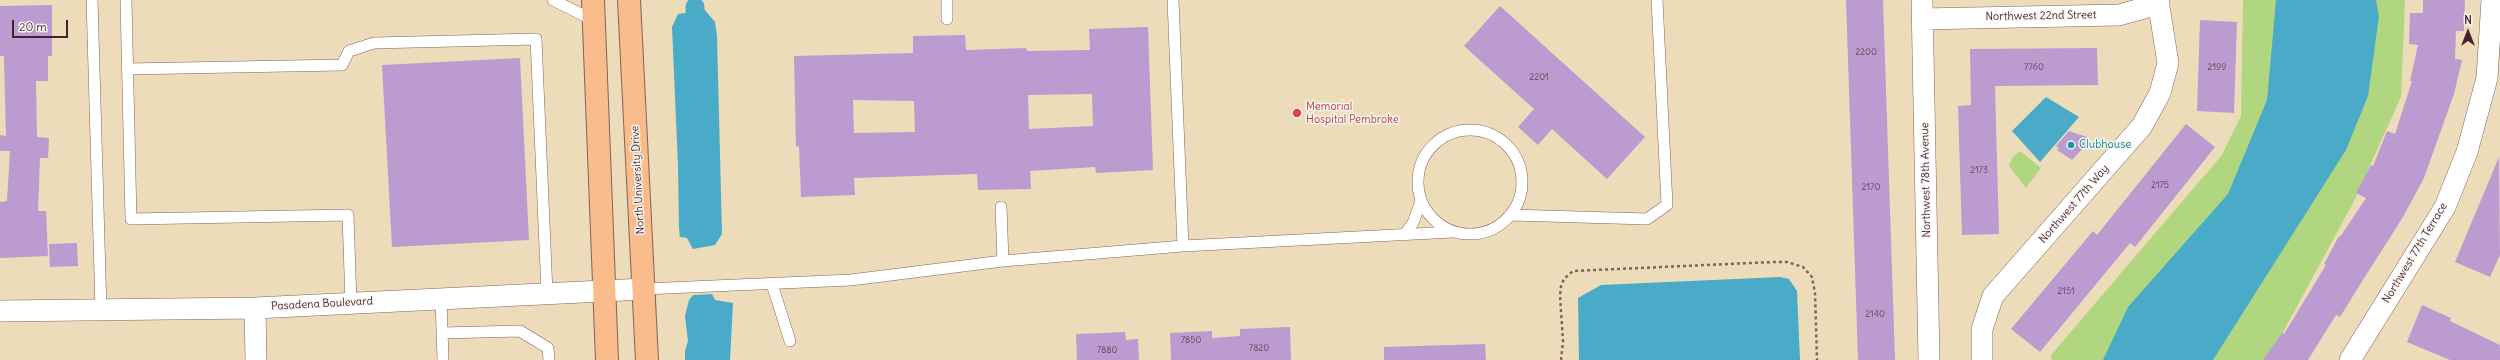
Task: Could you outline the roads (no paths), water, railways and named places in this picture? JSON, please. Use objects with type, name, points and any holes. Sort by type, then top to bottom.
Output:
[{"type":"main road","name":"North University Drive","points":[[629,0],[647,360]]},
{"type":"main road","points":[[593,10],[607,360]]},
{"type":"street","name":"Northwest 77th Terrace","points":[[2354,359],[2445,207],[2467,152],[2487,78],[2492,0]]},
{"type":"street","name":"Northwest 22nd Street","points":[[1922,10],[2119,14],[2158,2]]},
{"type":"street","name":"Northwest 77th Way","points":[[1982,360],[1982,329],[1993,296],[2142,126],[2160,93],[2168,63],[2158,2]]},
{"type":"street","name":"Northwest 78th Avenue","points":[[1922,10],[1929,360]]},
{"type":"street","name":"Pasadena Boulevard","points":[[0,311],[255,308],[644,289]]},
{"type":"street","points":[[255,308],[256,360]]},
{"type":"lane","points":[[92,0],[101,310]]},
{"type":"lane","points":[[126,0],[131,219],[348,215],[351,303]]},
{"type":"lane","points":[[553,0],[593,10]]},
{"type":"lane","points":[[947,0],[947,20]]},
{"type":"lane","points":[[1174,0],[1183,246]]},
{"type":"lane","points":[[1511,215],[1647,219],[1667,205],[1657,0]]},
{"type":"lane","points":[[127,69],[342,64],[349,51],[374,43],[536,39],[547,293]]},
{"type":"lane","points":[[644,289],[851,280],[1002,261],[1183,246],[1453,232],[1465,234],[1482,233],[1498,226],[1511,215],[1520,200],[1523,184],[1520,167],[1513,152],[1501,139],[1485,132],[1468,130],[1452,133],[1430,148],[1423,159],[1418,172],[1418,186],[1421,200],[1437,223],[1453,232]]},
{"type":"lane","points":[[1404,235],[1413,223],[1421,200]]},
{"type":"lane","points":[[1001,207],[1002,261]]},
{"type":"lane","points":[[772,284],[790,340]]},
{"type":"lane","points":[[441,298],[443,360]]},
{"type":"lane","points":[[442,333],[520,331],[548,348],[549,360]]},
{"type":"water","points":[[2276,0],[2376,0],[2379,16],[2368,96],[2346,150],[2213,360],[2103,360],[2128,307],[2228,194],[2267,100]]},
{"type":"water","points":[[705,10],[715,22],[717,36],[722,234],[715,245],[693,249],[687,238],[680,237],[679,229],[672,27],[678,14]]},
{"type":"water","points":[[2046,97],[2079,117],[2040,162],[2012,131]]},
{"type":"water","points":[[1780,277],[1789,279],[1797,291],[1800,360],[1579,360],[1578,298],[1601,285]]},
{"type":"water","points":[[712,294],[715,300],[733,303],[730,360],[685,360],[685,351],[688,341],[685,316],[689,300],[693,295]]},
{"type":"waterway","points":[[695,7],[696,38]]},
{"type":"place","name":"Memorial Hospital Pembroke","points":[[1297,113]]},
{"type":"place","name":"Clubhouse","points":[[2071,145]]}]
